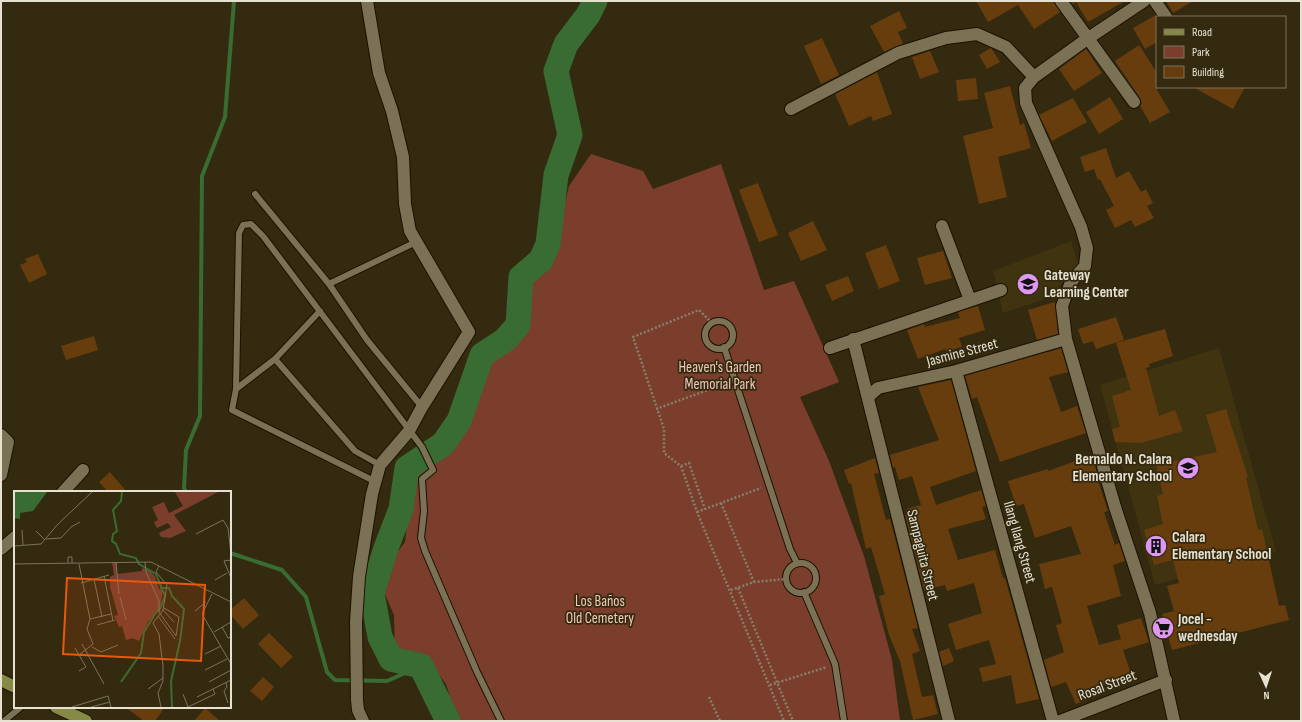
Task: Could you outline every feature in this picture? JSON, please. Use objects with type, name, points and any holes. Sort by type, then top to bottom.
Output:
[{"type":"main road","points":[[2,682],[14,687]]},
{"type":"main road","points":[[58,708],[86,721]]},
{"type":"street","points":[[363,721],[358,710],[357,700],[356,622],[359,577],[380,465],[409,431],[422,406],[469,332],[410,231],[406,204],[403,157],[392,111],[380,72],[367,1]]},
{"type":"street","points":[[1061,1],[1134,102]]},
{"type":"street","points":[[1144,1],[1034,77],[1025,88],[1026,103],[1081,227],[1087,248],[1085,266],[1071,282],[1062,306],[1066,339],[1115,507],[1150,613],[1174,721]]},
{"type":"street","points":[[1154,1],[1165,16]]},
{"type":"street","points":[[791,109],[898,53],[946,38],[978,34],[1006,47],[1034,77]]},
{"type":"street","points":[[942,226],[970,300]]},
{"type":"street","points":[[830,348],[1001,290]]},
{"type":"street","name":"Sampaguita Street","points":[[853,339],[948,721]]},
{"type":"street","name":"Jasmine Street","points":[[868,397],[878,388],[956,371],[1066,339]]},
{"type":"street","name":"Ilang Ilang Street","points":[[956,371],[1053,721]]},
{"type":"street","points":[[1,435],[8,442],[1,476]]},
{"type":"street","points":[[64,491],[83,470]]},
{"type":"street","points":[[1,549],[14,538]]},
{"type":"street","name":"Rosal Street","points":[[1060,721],[1166,680]]},
{"type":"lane","points":[[255,194],[329,284],[367,340],[422,406]]},
{"type":"lane","points":[[376,482],[232,410],[236,389],[238,233],[243,226],[250,224],[263,236],[422,447],[432,470],[422,479],[424,511],[421,538],[470,658],[501,721]]},
{"type":"lane","points":[[329,284],[416,242]]},
{"type":"lane","points":[[236,389],[275,359],[320,311]]},
{"type":"lane","points":[[720,321],[731,328],[733,333],[731,341],[724,347],[715,348],[708,343],[705,334],[708,326],[712,323],[720,321]]},
{"type":"lane","points":[[724,347],[790,549],[797,563]]},
{"type":"lane","points":[[275,359],[356,450],[380,465]]},
{"type":"lane","points":[[797,563],[806,564],[815,574],[812,587],[804,592],[794,591],[787,584],[786,579],[788,569],[797,563]]},
{"type":"lane","points":[[804,592],[835,664],[844,721]]},
{"type":"lane","points":[[4,721],[21,708]]},
{"type":"path","points":[[712,323],[699,310],[633,337],[664,429],[664,453],[681,466],[697,512],[731,590],[784,721]]},
{"type":"path","points":[[656,409],[735,380]]},
{"type":"path","points":[[681,466],[689,463],[705,509]]},
{"type":"path","points":[[697,512],[769,485]]},
{"type":"path","points":[[721,503],[754,582]]},
{"type":"path","points":[[731,590],[754,582],[786,579]]},
{"type":"path","points":[[738,588],[778,683],[792,721]]},
{"type":"path","points":[[770,686],[835,664]]},
{"type":"path","points":[[709,697],[720,721]]},
{"type":"shaded area","name":"Gateway Learning Center","points":[[1071,241],[1078,263],[1051,297],[1003,313],[993,271]]},
{"type":"shaded area","name":"Bernaldo N. Calara Elementary School","points":[[1219,348],[1276,551],[1155,585],[1100,385]]},
{"type":"green space","points":[[591,154],[643,171],[653,189],[721,164],[764,290],[794,281],[839,382],[800,397],[829,461],[864,556],[892,660],[900,721],[457,721],[446,684],[430,663],[395,652],[394,615],[385,594],[384,570],[405,542],[413,473],[457,440],[486,359],[516,342],[528,280],[554,249],[569,186]]},
{"type":"building","points":[[976,1],[1054,1],[1060,12],[1034,29],[1018,5],[988,22]]},
{"type":"building","points":[[1070,1],[1125,1],[1088,22],[1076,2],[1073,4]]},
{"type":"building","points":[[1166,1],[1193,1],[1173,13]]},
{"type":"building","points":[[899,11],[907,28],[898,32],[903,44],[884,52],[870,26]]},
{"type":"building","points":[[1156,15],[1156,43],[1145,49],[1133,28]]},
{"type":"building","points":[[822,38],[839,75],[821,84],[804,46]]},
{"type":"building","points":[[1139,45],[1156,71],[1156,88],[1170,112],[1150,123],[1140,106],[1142,104],[1140,98],[1115,61]]},
{"type":"building","points":[[991,48],[1000,62],[987,69],[979,55]]},
{"type":"building","points":[[1086,49],[1102,73],[1074,91],[1059,69]]},
{"type":"building","points":[[930,51],[939,72],[920,79],[912,57]]},
{"type":"building","points":[[877,72],[892,114],[873,121],[871,116],[849,126],[835,94]]},
{"type":"building","points":[[976,78],[978,99],[958,101],[956,80]]},
{"type":"building","points":[[1010,86],[1020,125],[1024,123],[1031,148],[998,157],[1007,197],[979,204],[963,136],[993,128],[984,93]]},
{"type":"building","points":[[1195,88],[1244,88],[1233,109]]},
{"type":"building","points":[[1110,97],[1123,119],[1099,134],[1086,112]]},
{"type":"building","points":[[1073,98],[1087,122],[1052,141],[1039,115]]},
{"type":"building","points":[[1106,148],[1116,178],[1129,171],[1141,192],[1146,189],[1153,203],[1147,206],[1154,218],[1135,227],[1131,220],[1115,228],[1106,210],[1114,206],[1100,179],[1098,180],[1094,169],[1085,172],[1080,157]]},
{"type":"building","points":[[758,183],[778,235],[759,242],[739,190]]},
{"type":"building","points":[[813,221],[827,250],[801,261],[788,233]]},
{"type":"building","points":[[886,245],[900,281],[879,289],[865,253]]},
{"type":"building","points":[[943,251],[952,278],[925,285],[917,258]]},
{"type":"building","points":[[38,254],[47,274],[29,283],[20,265],[27,262],[25,259]]},
{"type":"building","points":[[848,276],[854,291],[832,301],[825,285]]},
{"type":"building","points":[[1055,302],[1058,334],[1037,340],[1028,310]]},
{"type":"building","points":[[978,306],[985,330],[959,338],[962,347],[946,351],[945,349],[918,359],[907,330],[924,324],[925,327],[960,318],[958,312]]},
{"type":"building","points":[[1116,317],[1124,340],[1096,349],[1093,341],[1083,344],[1078,329]]},
{"type":"building","points":[[1165,329],[1173,356],[1149,364],[1150,367],[1146,368],[1159,416],[1175,410],[1183,431],[1141,443],[1115,442],[1112,429],[1120,427],[1112,396],[1131,390],[1116,343]]},
{"type":"building","points":[[94,336],[98,350],[66,360],[61,346]]},
{"type":"building","points":[[1061,348],[1068,372],[1049,377],[1061,412],[1077,406],[1086,433],[1000,462],[977,397],[972,399],[965,376]]},
{"type":"building","points":[[951,380],[976,471],[930,487],[936,505],[981,490],[986,506],[982,507],[986,519],[948,529],[958,560],[995,550],[1003,578],[1005,578],[1039,699],[1016,704],[1011,675],[983,682],[979,668],[996,664],[989,640],[956,650],[948,624],[982,613],[974,583],[947,591],[945,585],[924,590],[905,515],[908,514],[907,509],[921,505],[912,476],[899,480],[895,467],[893,468],[890,455],[939,440],[918,387]]},
{"type":"building","points":[[1226,409],[1248,477],[1246,477],[1258,530],[1262,529],[1279,606],[1285,605],[1289,620],[1172,650],[1162,614],[1174,611],[1167,586],[1179,583],[1173,560],[1154,565],[1144,530],[1163,524],[1157,496],[1163,494],[1156,465],[1217,452],[1206,415]]},
{"type":"building","points":[[1092,455],[1098,481],[1108,511],[1104,512],[1115,545],[1119,543],[1125,561],[1113,565],[1121,596],[1087,606],[1099,645],[1121,639],[1117,625],[1141,618],[1149,642],[1123,650],[1132,677],[1099,687],[1102,693],[1076,704],[1066,682],[1051,687],[1044,660],[1064,652],[1056,625],[1062,623],[1052,587],[1045,589],[1039,564],[1081,554],[1071,526],[1035,538],[1024,504],[1016,506],[1008,481],[1048,469],[1048,471]]},
{"type":"building","points":[[875,458],[879,473],[874,474],[886,520],[890,519],[918,628],[912,629],[920,651],[912,654],[922,697],[933,695],[938,714],[913,720],[900,661],[889,635],[879,596],[885,594],[871,547],[866,549],[851,483],[849,484],[844,470]]},
{"type":"building","points":[[110,472],[126,491],[107,491],[99,482]]},
{"type":"building","points":[[244,598],[259,615],[243,629],[231,615],[231,609]]},
{"type":"building","points":[[269,633],[293,657],[281,668],[258,644]]},
{"type":"building","points":[[949,648],[954,661],[943,666],[939,652]]},
{"type":"building","points":[[263,677],[274,687],[262,701],[250,691]]},
{"type":"building","points":[[126,708],[164,708],[155,721],[144,721]]},
{"type":"building","points":[[205,708],[220,721],[194,721]]},
{"type":"waterway","points":[[186,491],[184,488],[186,450],[200,416],[202,176],[225,117],[234,1]]},
{"type":"waterway","points":[[448,721],[421,666],[391,659],[380,637],[372,593],[386,548],[401,509],[407,468],[443,444],[459,421],[482,355],[505,340],[518,325],[521,277],[541,260],[548,244],[556,175],[570,135],[556,71],[566,44],[588,15],[595,1]]},
{"type":"waterway","points":[[231,553],[282,570],[306,597],[327,672],[335,680],[387,681],[421,666]]},
{"type":"place","name":"Gateway Learning Center","points":[[1028,284]]},
{"type":"place","name":"Bernaldo N. Calara Elementary School","points":[[1188,468]]},
{"type":"place","name":"Calara Elementary School","points":[[1156,546]]},
{"type":"place","name":"Jocel - wednesday","points":[[1163,628]]},
{"type":"park label","name":"Heaven's Garden Memorial Park","points":[[720,376]]},
{"type":"park label","name":"Los Baños Old Cemetery","points":[[600,610]]}]
